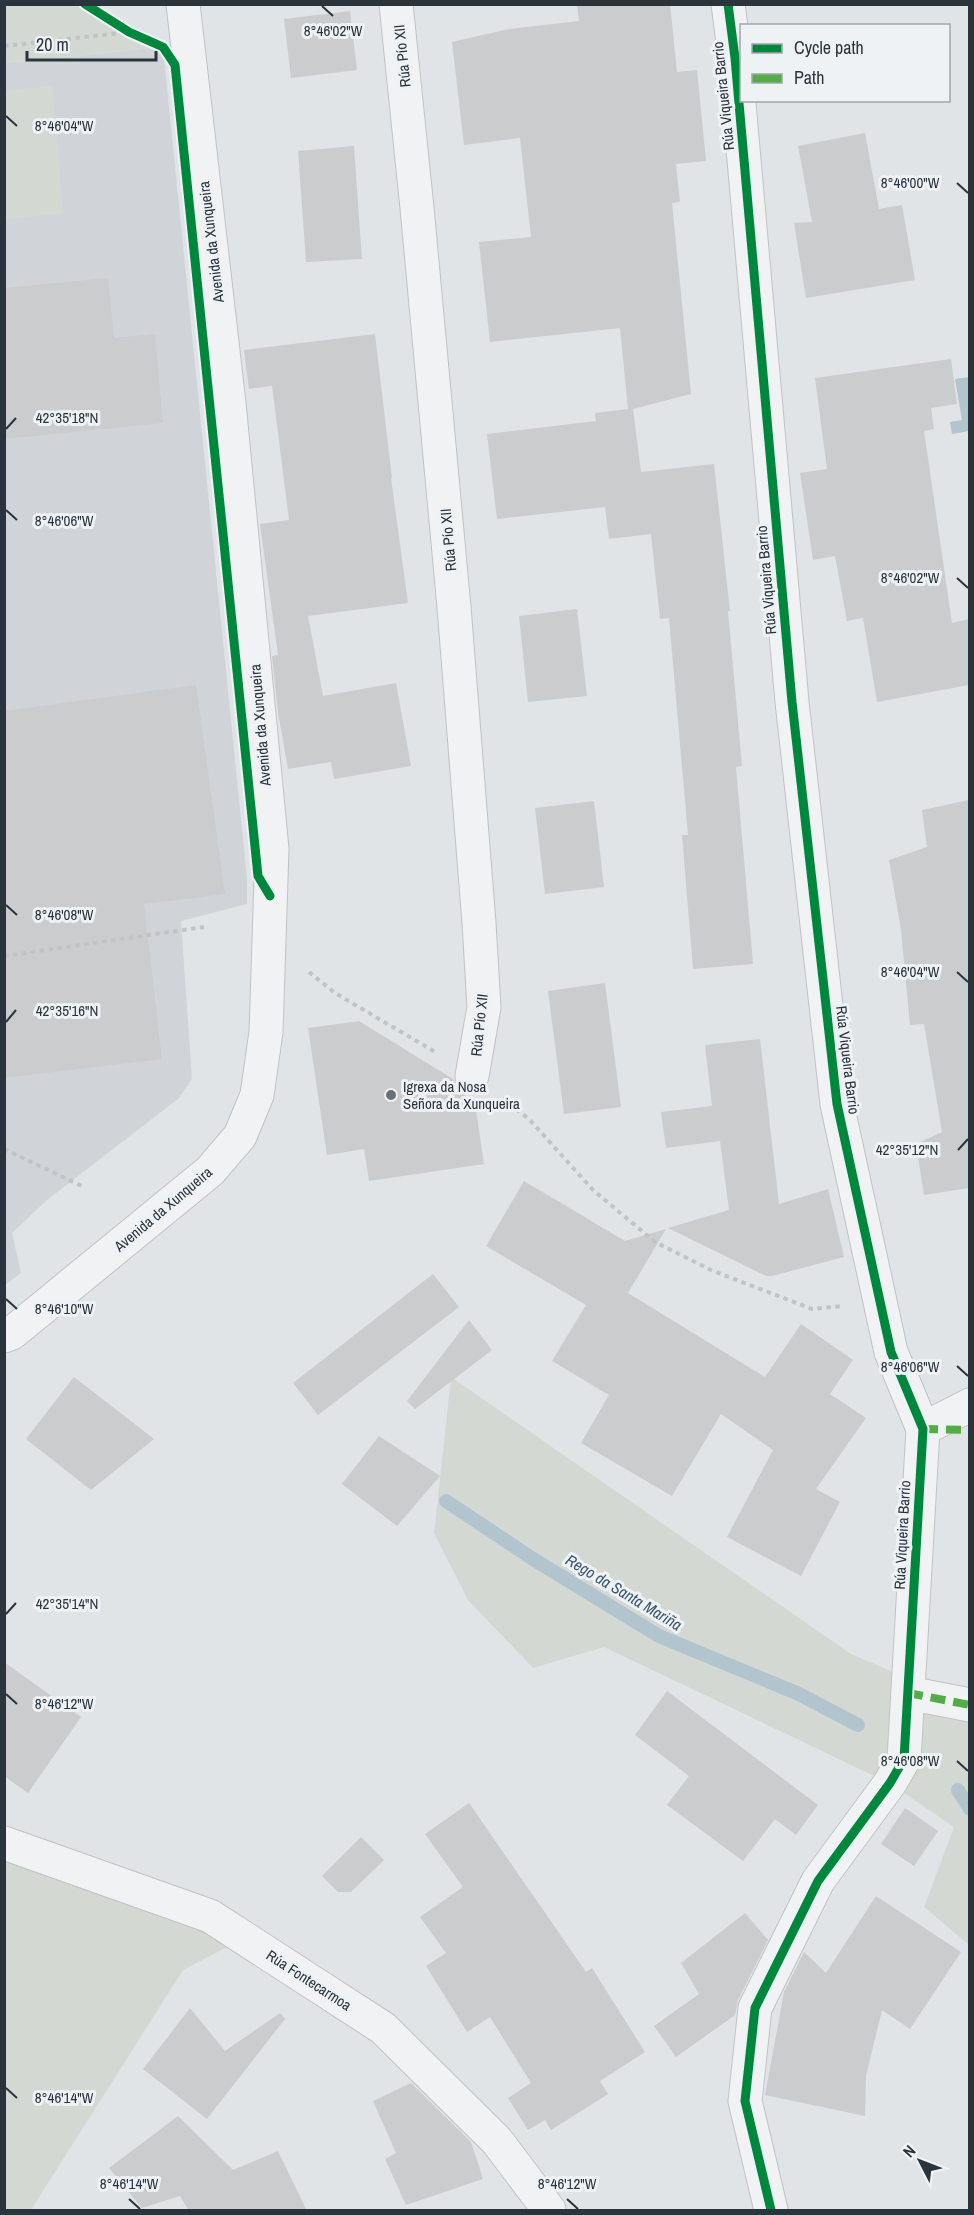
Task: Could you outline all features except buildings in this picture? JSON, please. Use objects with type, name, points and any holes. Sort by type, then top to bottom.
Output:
[{"type":"street","name":"Avenida da Xunqueira","points":[[4,1336],[12,1333],[210,1171],[240,1136],[257,1095],[266,1032],[272,849],[229,403],[183,4]]},
{"type":"street","name":"Rúa Pío XII","points":[[396,4],[447,537],[479,923],[484,1007],[472,1076]]},
{"type":"street","name":"Rúa Viqueira Barrio","points":[[728,4],[735,58],[792,702],[837,1104],[891,1352],[922,1429],[904,1759],[890,1783],[818,1881],[755,2007],[745,2101],[771,2211]]},
{"type":"street","points":[[922,1429],[969,1405]]},
{"type":"street","points":[[922,1429],[969,1430]]},
{"type":"street","points":[[908,1693],[969,1705]]},
{"type":"street","name":"Rúa Fontecarmoa","points":[[4,1843],[210,1916],[383,2028],[497,2141],[549,2211]]},
{"type":"path","points":[[112,21],[134,34]]},
{"type":"path","points":[[4,46],[134,34]]},
{"type":"path","points":[[4,956],[204,927]]},
{"type":"path","points":[[306,965],[310,974],[334,993],[414,1038],[472,1076],[529,1119],[593,1190],[655,1242],[711,1270],[812,1309],[880,1302]]},
{"type":"path","points":[[4,1149],[84,1186]]},
{"type":"shaded area","points":[[5,4],[85,5],[129,32],[163,47],[5,63]]},
{"type":"shaded area","points":[[163,47],[247,878],[247,904],[181,921],[192,1079],[179,1098],[47,1200],[12,1233],[21,1273],[5,1285],[5,63]]},
{"type":"shaded area","points":[[52,86],[63,213],[5,219],[5,91]]},
{"type":"shaded area","points":[[451,1377],[851,1654],[969,1704],[969,1945],[924,1907],[954,1827],[889,1783],[604,1647],[533,1668],[468,1600],[434,1533]]},
{"type":"shaded area","points":[[5,1843],[245,1938],[183,1970],[31,2210],[5,2210]]},
{"type":"water","points":[[969,377],[969,431],[952,434],[950,422],[962,420],[955,379]]},
{"type":"waterway","name":"Rego da Santa Mariña","points":[[446,1501],[533,1559],[659,1636],[799,1694],[858,1725]]},
{"type":"waterway","name":"Rego da Santa Mariña","points":[[958,1790],[970,1809]]},
{"type":"marked path","points":[[923,1429],[970,1430]]},
{"type":"marked path","points":[[908,1693],[970,1705]]},
{"type":"cycle path","points":[[85,4],[129,32],[163,47],[175,65],[258,876],[270,896]]},
{"type":"cycle path","points":[[728,4],[735,58],[792,702],[837,1104],[891,1352],[923,1429],[904,1759],[890,1783],[818,1881],[755,2008],[745,2101],[771,2210]]},
{"type":"place","name":"Igrexa da Nosa Señora da Xunqueira","points":[[391,1095]]}]
